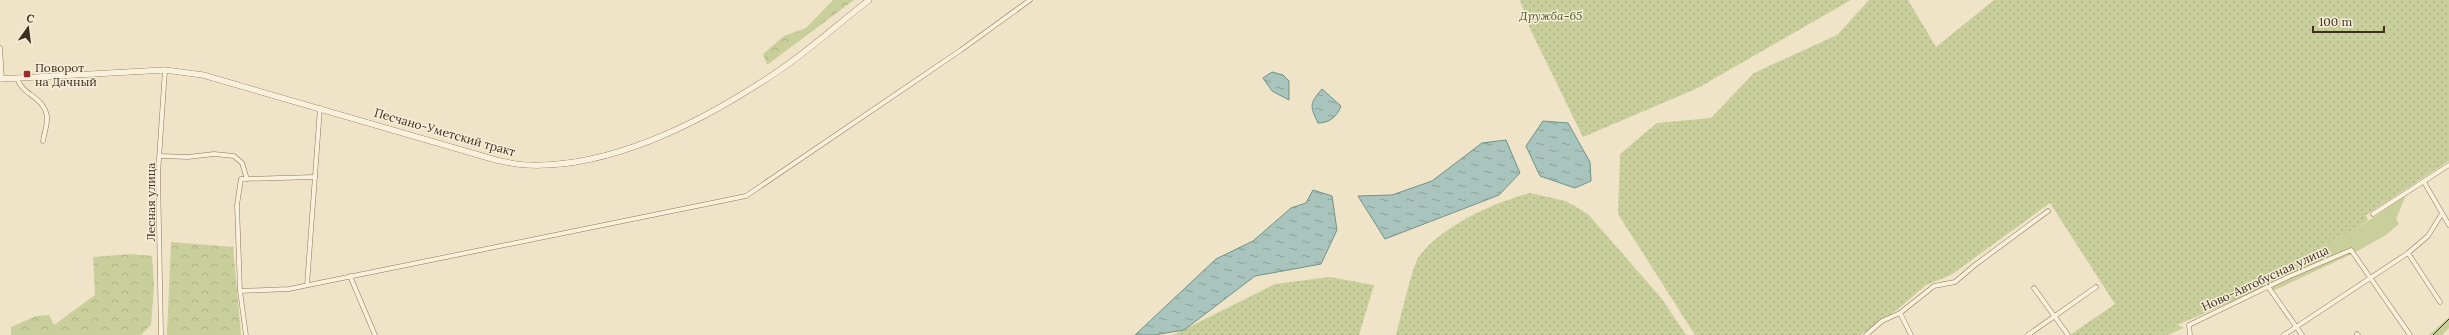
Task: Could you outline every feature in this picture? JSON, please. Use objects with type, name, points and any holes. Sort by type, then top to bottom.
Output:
[{"type":"main road","name":"Песчано-Уметский тракт","points":[[1,79],[165,70],[203,75],[496,160],[528,165],[589,160],[661,135],[716,109],[761,83],[869,0]]},
{"type":"street","points":[[240,291],[289,289],[746,196],[961,50],[1030,0]]},
{"type":"street","points":[[0,48],[1,79]]},
{"type":"street","name":"Лесная улица","points":[[161,335],[160,156],[165,70]]},
{"type":"street","points":[[17,78],[20,87],[38,99],[47,116],[43,141]]},
{"type":"street","points":[[307,285],[320,108]]},
{"type":"street","points":[[160,156],[188,157],[214,154],[234,156],[242,163],[248,178]]},
{"type":"street","points":[[2373,214],[2449,165]]},
{"type":"street","points":[[246,335],[240,291],[238,205],[241,179],[315,177]]},
{"type":"street","points":[[2424,182],[2441,215],[2449,225]]},
{"type":"street","points":[[1866,335],[1882,321],[1900,313],[1934,286],[1955,282],[1966,275],[1975,265],[2048,211]]},
{"type":"street","points":[[2284,335],[2369,277],[2408,253],[2428,236],[2441,215]]},
{"type":"street","name":"Ново-Автобусная улица","points":[[2190,335],[2188,325],[2268,288],[2288,277],[2351,250],[2369,277]]},
{"type":"street","points":[[2408,253],[2440,302]]},
{"type":"street","points":[[350,276],[375,335]]},
{"type":"street","points":[[2369,277],[2410,335]]},
{"type":"street","points":[[2028,335],[2096,286]]},
{"type":"street","points":[[2034,288],[2056,316],[2068,335]]},
{"type":"street","points":[[2268,288],[2302,335]]},
{"type":"street","points":[[1900,313],[1911,335]]},
{"type":"green space","points":[[833,0],[854,0],[767,65],[763,54],[784,36],[806,28]]},
{"type":"green space","name":"Дружба-65","points":[[1520,0],[1851,0],[1698,88],[1583,137],[1531,31]]},
{"type":"green space","points":[[1869,0],[1908,0],[1936,47],[1994,0],[2449,0],[2449,161],[2366,215],[2368,220],[2358,228],[2268,275],[2265,287],[2154,335],[2070,335],[2115,304],[2050,203],[1951,275],[1926,285],[1897,310],[1860,335],[1695,335],[1618,214],[1620,154],[1657,123],[1711,118],[1754,73],[1837,35]]},
{"type":"green space","points":[[1530,193],[1566,201],[1588,214],[1662,299],[1686,335],[1396,335],[1415,263],[1428,246],[1454,226],[1469,217],[1500,203]]},
{"type":"green space","points":[[2406,195],[2396,219],[2399,224],[2386,235],[2352,254],[2275,290],[2271,291],[2265,287],[2268,275],[2358,228]]},
{"type":"green space","points":[[171,242],[233,247],[241,335],[167,335]]},
{"type":"green space","points":[[131,254],[152,256],[154,285],[151,325],[141,335],[11,335],[11,327],[36,316],[49,315],[54,325],[95,295],[93,257]]},
{"type":"green space","points":[[1330,277],[1374,285],[1359,335],[1173,335],[1275,284]]},
{"type":"green space","points":[[2449,317],[2449,328],[2442,335],[2429,335]]},
{"type":"green space","points":[[2176,324],[2184,328],[2168,335],[2151,335]]},
{"type":"water","points":[[1272,72],[1283,75],[1289,81],[1289,100],[1272,91],[1263,78]]},
{"type":"water","points":[[1322,89],[1341,106],[1332,119],[1326,122],[1318,123],[1313,113],[1312,105]]},
{"type":"water","points":[[1543,121],[1568,123],[1590,162],[1591,181],[1575,188],[1540,176],[1526,146]]},
{"type":"water","points":[[1506,140],[1520,173],[1499,195],[1385,239],[1358,196],[1392,195],[1432,181],[1482,143]]},
{"type":"water","points":[[1313,190],[1332,196],[1337,230],[1321,264],[1255,276],[1184,330],[1154,335],[1135,335],[1216,259],[1253,241],[1291,208],[1306,203]]},
{"type":"tram line","points":[[2433,335],[2449,319]]},
{"type":"place","name":"Поворот на Дачный","points":[[27,74]]}]
